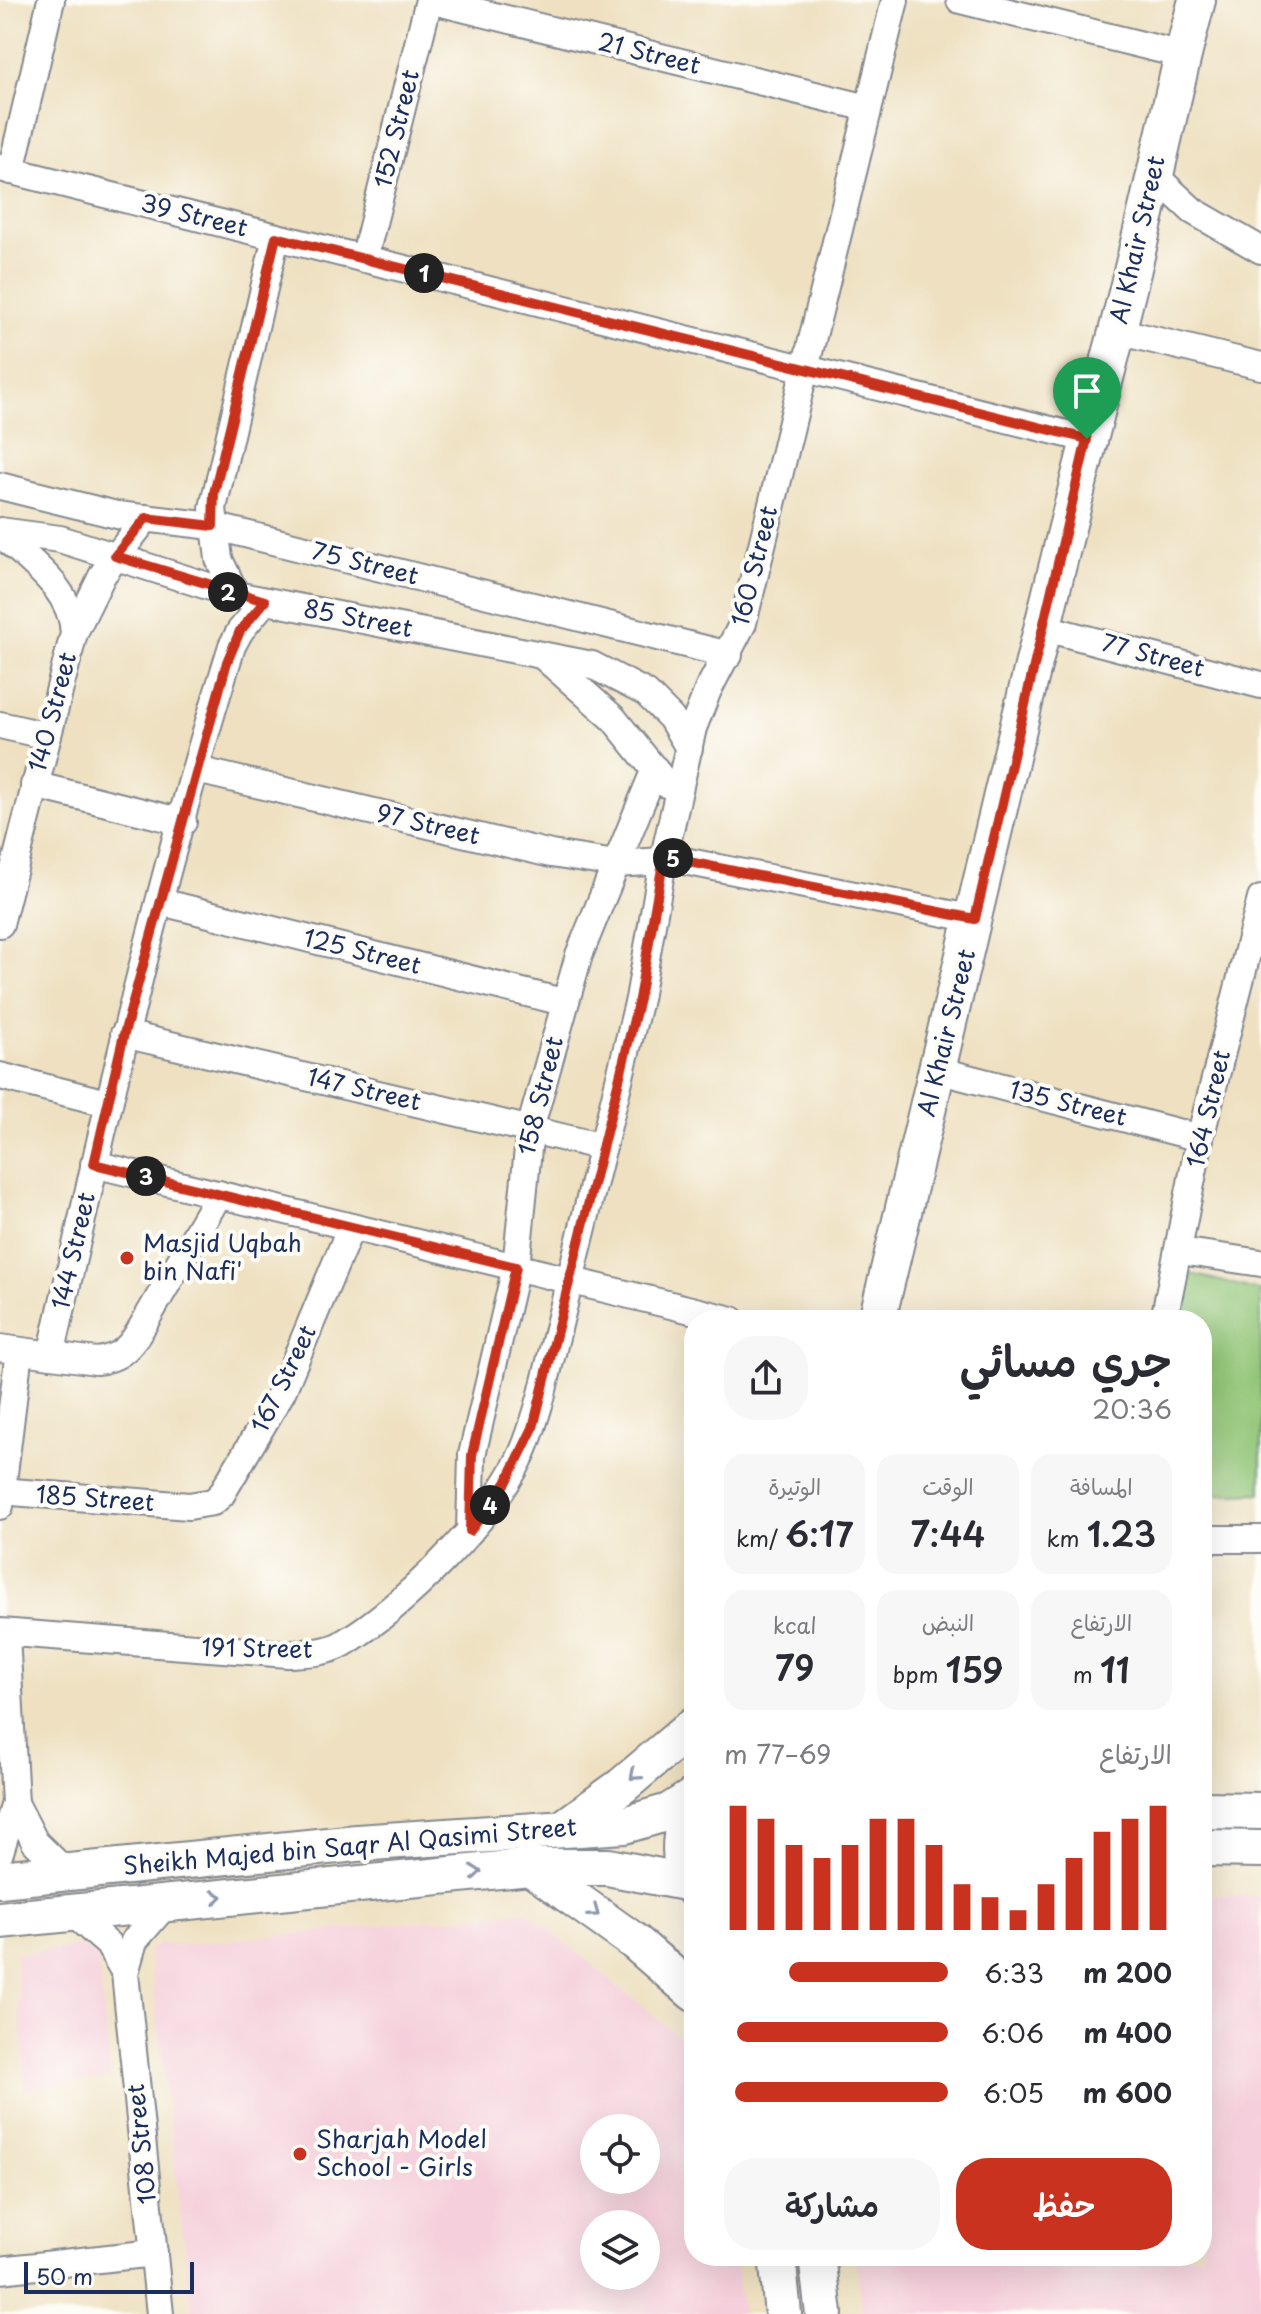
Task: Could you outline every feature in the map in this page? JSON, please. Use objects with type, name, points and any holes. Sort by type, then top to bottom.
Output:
[{"type":"street","points":[[6,169],[51,0]]},
{"type":"street","name":"21 Street","points":[[429,0],[512,10],[868,108]]},
{"type":"street","name":"152 Street","points":[[364,259],[429,0]]},
{"type":"street","name":"160 Street","points":[[470,1531],[506,1483],[533,1428],[645,971],[663,859],[689,748],[699,709],[743,623],[895,0]]},
{"type":"street","points":[[960,0],[1183,55]]},
{"type":"street","name":"Al Khair Street","points":[[879,1310],[1045,628],[1087,439],[1117,331],[1197,0]]},
{"type":"street","name":"39 Street","points":[[6,169],[1087,439]]},
{"type":"street","points":[[1154,175],[1193,211],[1261,250]]},
{"type":"street","points":[[236,595],[219,559],[213,526],[214,493],[276,237]]},
{"type":"street","points":[[1117,331],[1261,366]]},
{"type":"street","name":"75 Street","points":[[0,486],[88,509],[213,526],[729,655]]},
{"type":"street","name":"140 Street","points":[[0,924],[6,861],[34,785],[74,633],[115,556],[146,518]]},
{"type":"street","points":[[0,532],[70,606],[74,633]]},
{"type":"street","name":"85 Street","points":[[0,532],[60,539],[236,595],[592,665],[646,693],[671,718],[689,748]]},
{"type":"street","name":"144 Street","points":[[51,1355],[124,1034],[232,646],[240,631],[265,601]]},
{"type":"street","points":[[592,665],[604,624]]},
{"type":"street","name":"77 Street","points":[[1045,628],[1261,685]]},
{"type":"street","points":[[538,653],[589,695],[655,769],[677,802]]},
{"type":"street","points":[[0,725],[48,736]]},
{"type":"street","name":"158 Street","points":[[470,1531],[472,1455],[516,1267],[530,1129],[563,1002],[655,769]]},
{"type":"street","name":"97 Street","points":[[197,770],[551,854],[616,864],[663,859],[975,919]]},
{"type":"street","points":[[34,785],[183,822]]},
{"type":"street","name":"164 Street","points":[[1166,1310],[1200,1138],[1258,929],[1261,899]]},
{"type":"street","name":"125 Street","points":[[161,902],[563,1002]]},
{"type":"street","name":"147 Street","points":[[124,1034],[603,1147]]},
{"type":"street","name":"135 Street","points":[[937,1070],[1200,1138]]},
{"type":"street","points":[[0,1076],[107,1103]]},
{"type":"street","points":[[94,1164],[693,1310]]},
{"type":"street","points":[[0,1506],[10,1349],[96,1361],[123,1353],[139,1332],[219,1194]]},
{"type":"street","name":"167 Street","points":[[189,1506],[213,1502],[221,1495],[282,1392],[351,1227]]},
{"type":"street","points":[[1180,1251],[1261,1263]]},
{"type":"street","name":"185 Street","points":[[0,1492],[189,1506]]},
{"type":"street","name":"191 Street","points":[[3,1633],[288,1654],[316,1653],[340,1645],[366,1627],[470,1531]]},
{"type":"street","points":[[1212,1539],[1261,1539]]},
{"type":"street","points":[[0,1852],[15,1803],[3,1633]]},
{"type":"street","points":[[565,1827],[622,1786],[684,1733]]},
{"type":"street","name":"Sheikh Majed bin Saqr Al Qasimi Street","points":[[0,1879],[565,1827],[624,1825],[649,1820],[684,1801]]},
{"type":"street","points":[[15,1803],[35,1842],[66,1872]]},
{"type":"street","points":[[1212,1810],[1261,1811]]},
{"type":"street","points":[[684,1822],[681,1839],[684,1866]]},
{"type":"street","points":[[1212,1848],[1261,1849]]},
{"type":"street","points":[[530,1867],[635,1942],[684,1984]]},
{"type":"street","name":"Sheikh Majed bin Saqr Al Qasimi Street","points":[[0,1920],[530,1867],[608,1867],[684,1884]]},
{"type":"street","name":"108 Street","points":[[160,2314],[125,1973],[139,1934],[167,1903]]},
{"type":"street","name":"108 Street","points":[[71,1912],[103,1938],[125,1973]]},
{"type":"street","points":[[0,2270],[154,2253]]},
{"type":"street","points":[[778,2266],[783,2314]]},
{"type":"street","points":[[818,2266],[824,2314]]},
{"type":"shaded area","points":[[1212,1894],[1261,1896],[1261,2314],[862,2314],[857,2266],[1212,2266]]},
{"type":"shaded area","points":[[527,1911],[684,2041],[684,2266],[736,2266],[742,2314],[192,2314],[149,1951],[159,1944],[178,1945]]},
{"type":"shaded area","points":[[82,1946],[98,1958],[111,2078],[26,2089],[15,1954]]},
{"type":"green space","points":[[1192,1274],[1261,1291],[1261,1493],[1212,1495],[1212,1310],[1183,1310]]},
{"type":"place","name":"Masjid Uqbah bin Nafi'","points":[[127,1258]]},
{"type":"place","name":"Sharjah Model School - Girls","points":[[300,2154]]},
{"type":"route","points":[[276,237],[1087,439],[975,919],[664,857],[639,999],[533,1428],[506,1483],[470,1531],[472,1455],[516,1267],[94,1164],[124,1034],[227,662],[240,631],[265,601],[236,595],[115,556],[146,518],[213,526],[214,493],[276,237]]}]
